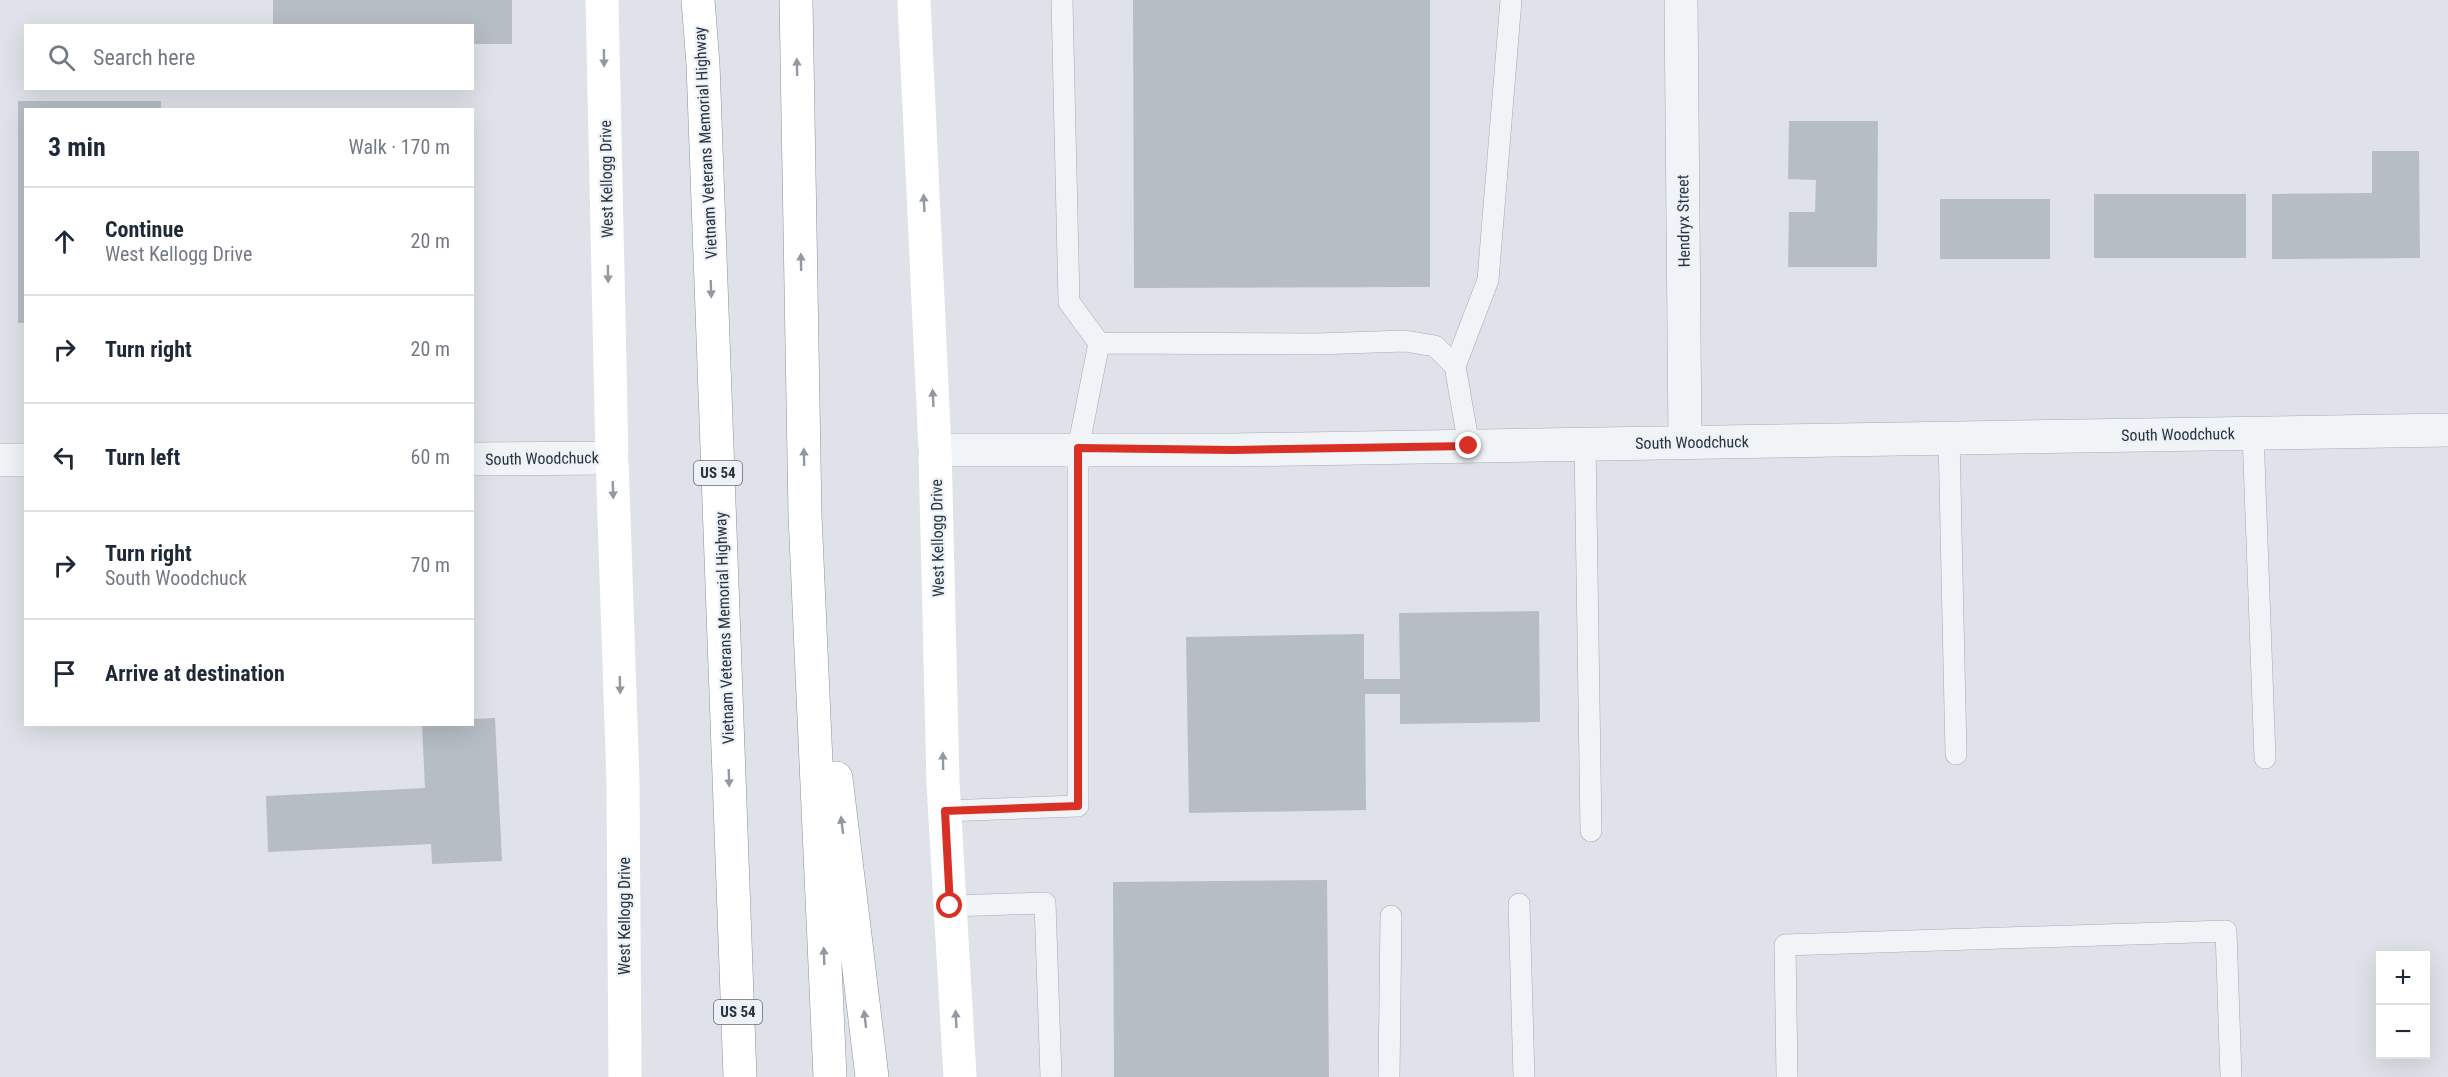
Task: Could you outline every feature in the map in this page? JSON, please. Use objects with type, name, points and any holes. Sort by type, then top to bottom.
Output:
[{"type":"main road","name":"West Kellogg Drive","points":[[602,0],[612,458],[623,782],[625,1077]]},
{"type":"main road","name":"Vietnam Veterans Memorial Highway","points":[[698,0],[703,64],[740,1077]]},
{"type":"main road","points":[[796,0],[805,515],[830,1077]]},
{"type":"main road","name":"West Kellogg Drive","points":[[914,0],[935,450],[945,811],[960,1077]]},
{"type":"main road","points":[[805,515],[872,1077]]},
{"type":"main road","points":[[724,1077],[735,946]]},
{"type":"street","name":"Hendryx Street","points":[[1681,0],[1685,442]]},
{"type":"street","name":"South Woodchuck","points":[[935,450],[1078,448],[1233,450],[2448,430]]},
{"type":"street","name":"South Woodchuck","points":[[474,459],[612,458]]},
{"type":"street","points":[[0,460],[24,460]]},
{"type":"lane","points":[[945,811],[1078,806],[1078,448],[1099,343],[1069,302],[1062,0]]},
{"type":"lane","points":[[1469,446],[1455,366],[1488,280],[1511,0]]},
{"type":"lane","points":[[1099,343],[1316,344],[1405,341],[1436,346],[1455,366]]},
{"type":"lane","points":[[2253,433],[2265,758]]},
{"type":"lane","points":[[1949,438],[1956,754]]},
{"type":"lane","points":[[1585,444],[1591,831]]},
{"type":"lane","points":[[950,906],[1045,903],[1051,1077]]},
{"type":"lane","points":[[1519,904],[1524,1077]]},
{"type":"lane","points":[[1389,1077],[1391,916]]},
{"type":"lane","points":[[1787,1077],[1785,945],[2226,931],[2231,1077]]},
{"type":"building","points":[[273,0],[512,0],[512,44],[474,44],[474,24],[273,24]]},
{"type":"building","points":[[1133,0],[1430,0],[1430,287],[1134,288]]},
{"type":"building","points":[[18,101],[161,101],[161,108],[24,108],[24,323],[18,323]]},
{"type":"building","points":[[1789,121],[1878,121],[1877,267],[1788,267],[1789,212],[1815,212],[1816,180],[1788,179]]},
{"type":"building","points":[[2372,151],[2419,151],[2420,258],[2272,259],[2272,194],[2372,193]]},
{"type":"building","points":[[2094,194],[2246,194],[2246,258],[2094,258]]},
{"type":"building","points":[[1940,199],[2050,199],[2050,259],[1940,259]]},
{"type":"building","points":[[1539,611],[1540,722],[1400,724],[1400,694],[1365,694],[1366,810],[1189,813],[1186,637],[1364,634],[1364,679],[1400,679],[1399,613]]},
{"type":"building","points":[[495,718],[502,861],[432,864],[431,844],[268,852],[266,796],[425,788],[422,726],[474,726],[474,719]]},
{"type":"building","points":[[1327,880],[1329,1077],[1114,1077],[1113,882]]},
{"type":"route","points":[[950,906],[945,811],[1078,806],[1078,448],[1233,450],[1469,446]]}]
